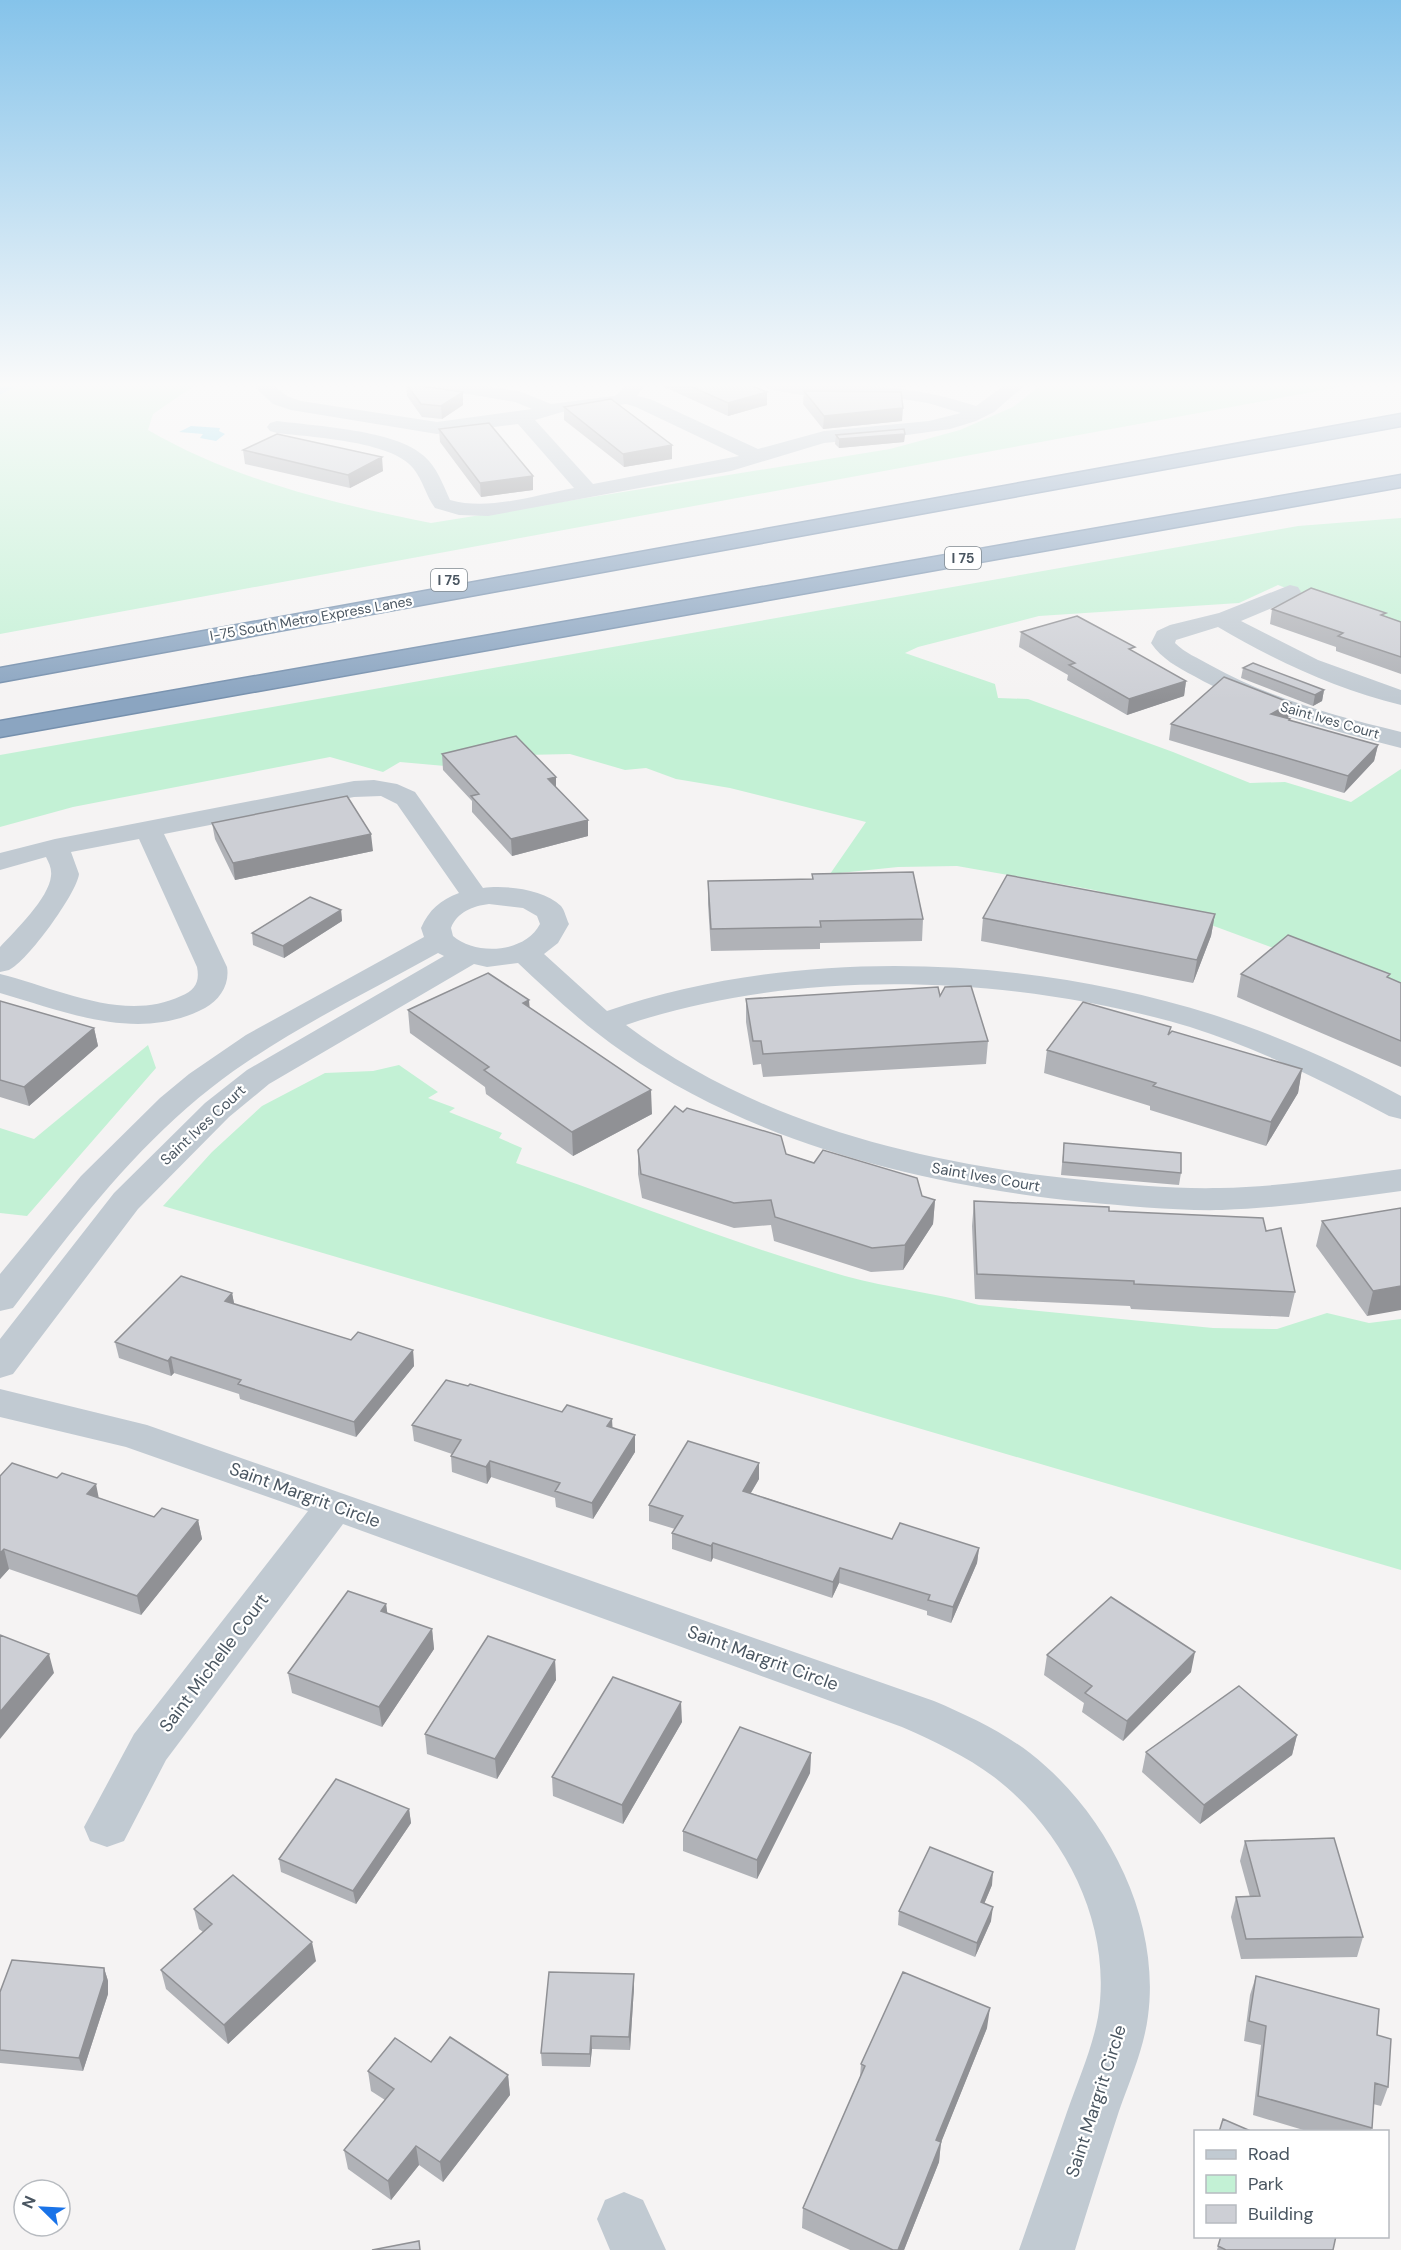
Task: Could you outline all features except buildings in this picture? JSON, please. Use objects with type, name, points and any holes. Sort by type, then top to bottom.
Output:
[{"type":"highway","points":[[898,501],[933,490]]},
{"type":"highway","name":"I 75","points":[[0,659],[959,490]]},
{"type":"highway","name":"I-75 South Metro Express Lanes","points":[[0,675],[1016,490]]},
{"type":"highway","name":"I 75","points":[[0,729],[1350,490]]},
{"type":"street","points":[[434,490],[442,504],[452,508],[488,510],[587,490]]},
{"type":"street","name":"Saint Ives Court","points":[[1290,592],[1223,620],[1174,631],[1165,636],[1164,643],[1173,654],[1198,669],[1265,700],[1317,718],[1401,740]]},
{"type":"street","points":[[1223,620],[1293,660],[1343,680],[1401,698]]},
{"type":"street","points":[[0,861],[55,847],[370,787],[387,789],[406,798],[476,898]]},
{"type":"street","points":[[0,983],[115,1015],[140,1017],[191,1005],[208,991],[214,974],[212,967],[148,829]]},
{"type":"street","points":[[0,963],[27,937],[64,884],[65,870],[55,847]]},
{"type":"street","points":[[498,895],[517,896],[536,902],[549,910],[555,921],[553,932],[542,944],[525,952],[497,958],[468,955],[451,949],[440,940],[436,928],[441,916],[454,905],[476,898],[498,895]]},
{"type":"street","name":"Saint Ives Court","points":[[0,1365],[126,1201],[167,1157],[238,1092],[324,1021],[440,940]]},
{"type":"street","name":"Saint Ives Court","points":[[525,952],[604,1022],[636,1047],[675,1070],[767,1116],[820,1137],[880,1155],[976,1177],[1081,1191],[1218,1198],[1278,1195],[1401,1180]]},
{"type":"street","name":"Saint Ives Court","points":[[0,1299],[61,1221],[126,1147],[199,1082],[233,1057],[324,1021],[468,955]]},
{"type":"street","points":[[604,1022],[679,998],[754,984],[909,974],[996,979],[1129,1000],[1213,1023],[1271,1044],[1327,1069],[1401,1108]]},
{"type":"street","points":[[126,1147],[167,1157]]},
{"type":"street","name":"Saint Margrit Circle","points":[[0,1403],[133,1435],[918,1714],[954,1729],[990,1750],[1024,1775],[1072,1829],[1108,1891],[1120,1935],[1125,1974],[1123,2015],[1115,2050],[1047,2250]]},
{"type":"street","name":"Saint Michelle Court","points":[[107,1827],[150,1747],[334,1506]]},
{"type":"green space","points":[[0,490],[293,490],[431,523],[636,490],[781,490],[0,634]]},
{"type":"green space","points":[[1401,518],[1401,632],[1278,585],[1239,603],[1039,616],[918,647],[905,653],[995,684],[998,698],[1028,699],[1250,783],[1285,782],[1351,802],[1401,769],[1401,988],[1355,978],[1203,922],[1094,890],[957,866],[898,867],[830,874],[866,822],[730,788],[676,779],[646,768],[625,770],[570,754],[525,755],[445,766],[400,762],[383,772],[330,757],[73,807],[0,827],[0,755],[1298,526]]},
{"type":"green space","points":[[148,1045],[156,1068],[27,1216],[0,1213],[0,1128],[34,1139]]},
{"type":"green space","points":[[399,1065],[438,1092],[428,1098],[455,1108],[449,1112],[502,1133],[499,1138],[522,1148],[516,1163],[721,1236],[845,1276],[979,1305],[1213,1328],[1277,1329],[1327,1313],[1369,1323],[1401,1319],[1401,1570],[163,1206],[212,1152],[262,1106],[325,1073],[373,1071]]}]
